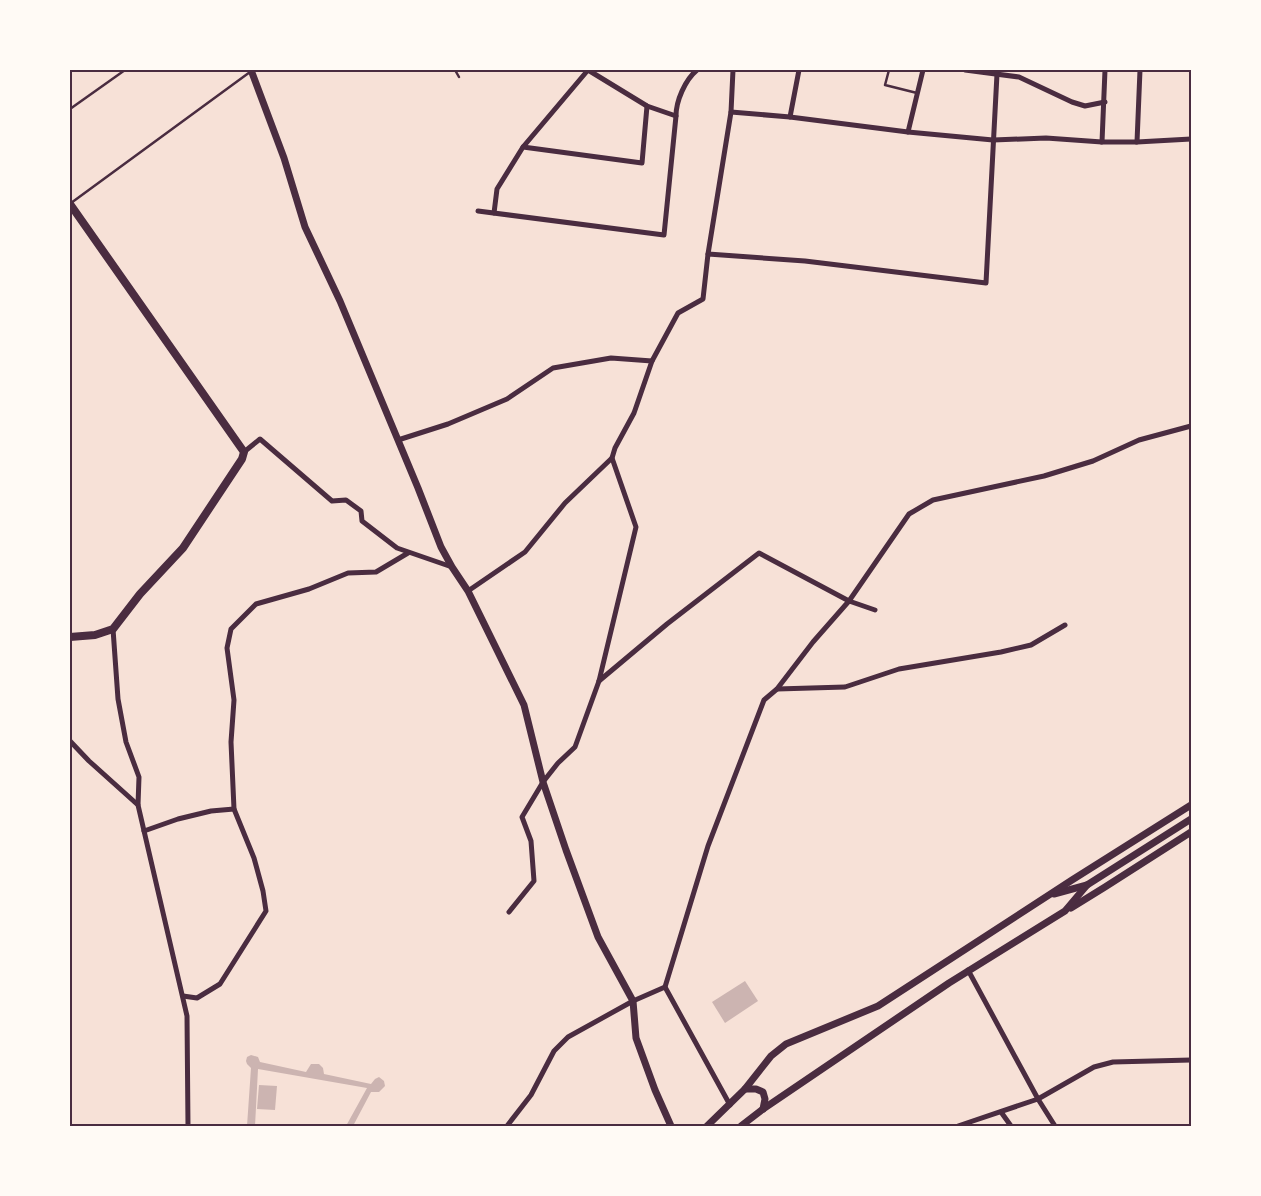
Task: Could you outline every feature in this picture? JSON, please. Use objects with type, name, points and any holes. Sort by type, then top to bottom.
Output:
[{"type":"main road","points":[[70,204],[244,452],[242,460],[183,548],[140,594],[113,629],[96,635],[70,637]]},
{"type":"street","points":[[494,213],[497,189],[522,147],[588,70],[647,106],[676,116]]},
{"type":"street","points":[[478,211],[664,235],[676,107],[681,94],[697,70]]},
{"type":"street","points":[[468,591],[525,552],[566,503],[612,458],[615,448],[634,413],[652,361],[678,313],[703,299],[708,254],[731,112],[733,70]]},
{"type":"street","points":[[790,116],[798,70]]},
{"type":"street","points":[[908,132],[923,70]]},
{"type":"street","points":[[965,70],[1023,78],[1072,102],[1085,106],[1105,102]]},
{"type":"street","points":[[1023,78],[1024,70]]},
{"type":"street","points":[[1102,142],[1105,102],[1104,70]]},
{"type":"street","points":[[1137,142],[1140,70]]},
{"type":"street","points":[[251,71],[284,158],[305,227],[340,301],[441,547],[468,591],[524,705],[543,782],[598,937],[633,1001],[636,1038],[655,1090],[671,1126]]},
{"type":"street","points":[[708,254],[805,261],[986,283],[997,74]]},
{"type":"street","points":[[522,147],[642,163],[647,106]]},
{"type":"street","points":[[731,112],[790,116],[908,132],[993,140],[1046,138],[1102,142],[1137,142],[1191,139]]},
{"type":"street","points":[[398,440],[448,424],[506,399],[553,368],[611,358],[652,361]]},
{"type":"street","points":[[730,1105],[665,987],[708,846],[764,700],[777,689],[813,642],[849,601],[909,514],[933,500],[1044,476],[1093,461],[1139,440],[1191,426]]},
{"type":"street","points":[[244,452],[260,439],[332,501],[346,500],[361,511],[362,521],[397,548],[452,567]]},
{"type":"street","points":[[509,912],[534,881],[531,841],[522,817],[543,782],[558,763],[575,747],[599,680],[636,527],[612,458]]},
{"type":"street","points":[[183,996],[197,998],[220,984],[266,912],[263,891],[254,858],[234,809],[231,742],[234,700],[227,648],[231,629],[256,604],[309,589],[348,573],[376,572],[408,553]]},
{"type":"street","points":[[599,680],[667,624],[759,554],[849,601],[874,610]]},
{"type":"street","points":[[777,689],[845,687],[899,669],[1001,652],[1031,645],[1065,625]]},
{"type":"street","points":[[113,629],[118,699],[126,742],[139,777],[138,805],[187,1016],[188,1126]]},
{"type":"street","points":[[70,741],[89,761],[138,805]]},
{"type":"street","points":[[708,1126],[745,1090],[770,1056],[786,1044],[878,1006],[1191,805]]},
{"type":"street","points":[[144,831],[178,819],[211,811],[234,809]]},
{"type":"street","points":[[1065,911],[1088,885],[1191,819]]},
{"type":"street","points":[[741,1126],[763,1109],[968,970],[1106,887],[1191,832]]},
{"type":"street","points":[[1049,895],[1088,885]]},
{"type":"street","points":[[968,970],[1038,1099],[1055,1126]]},
{"type":"street","points":[[507,1126],[531,1095],[554,1051],[568,1037],[633,1001],[665,987]]},
{"type":"street","points":[[962,1125],[1038,1099],[1094,1067],[1113,1062],[1191,1060]]},
{"type":"street","points":[[745,1090],[756,1089],[763,1092],[765,1099],[763,1109]]},
{"type":"street","points":[[1001,1112],[1011,1126]]},
{"type":"lane","points":[[70,109],[125,70]]},
{"type":"lane","points":[[455,70],[460,76]]},
{"type":"lane","points":[[889,70],[885,85],[918,93]]},
{"type":"lane","points":[[70,204],[251,71]]},
{"type":"building","points":[[745,981],[758,1001],[725,1023],[712,1002]]},
{"type":"building","points":[[251,1055],[258,1057],[260,1062],[306,1072],[311,1064],[319,1064],[323,1068],[324,1074],[371,1084],[379,1077],[384,1081],[385,1086],[379,1092],[371,1092],[353,1126],[346,1126],[367,1088],[258,1069],[255,1126],[247,1126],[251,1068],[246,1061],[247,1057]]},
{"type":"building","points":[[259,1085],[277,1086],[275,1110],[257,1109]]}]
